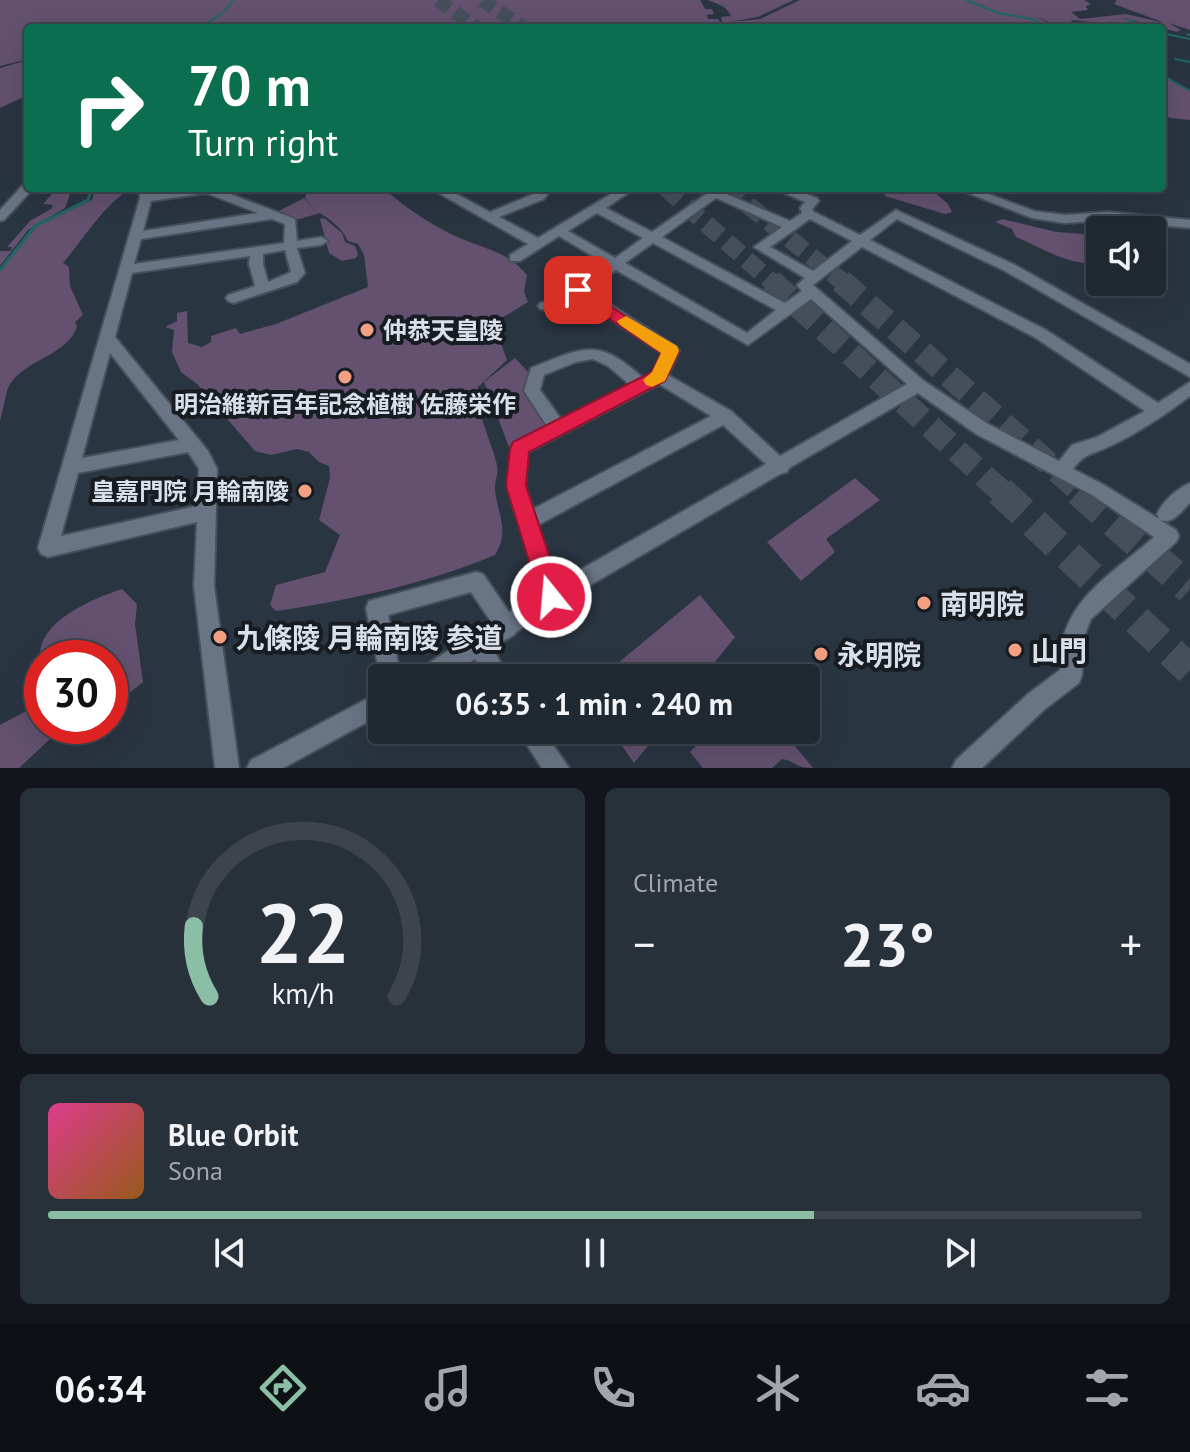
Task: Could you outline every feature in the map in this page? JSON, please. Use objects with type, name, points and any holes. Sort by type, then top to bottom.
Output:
[{"type":"street","points":[[0,217],[24,191]]},
{"type":"street","points":[[215,192],[291,222],[290,246],[298,273],[292,279],[233,298]]},
{"type":"street","points":[[443,192],[538,244]]},
{"type":"street","points":[[489,217],[543,192]]},
{"type":"street","points":[[515,258],[623,192]]},
{"type":"street","points":[[545,306],[559,303],[683,213],[718,192]]},
{"type":"street","points":[[722,192],[791,226]]},
{"type":"street","points":[[789,192],[813,201],[806,208],[809,214],[1041,334],[1158,411]]},
{"type":"street","points":[[972,192],[1032,214],[1065,219],[1108,216],[1190,224]]},
{"type":"street","points":[[146,193],[48,548],[207,512]]},
{"type":"street","points":[[597,208],[786,309]]},
{"type":"street","points":[[809,214],[761,247],[812,285],[918,385],[982,429],[1098,490],[1169,536],[1084,612],[1074,626],[1069,655],[1071,675],[1037,701],[964,768]]},
{"type":"street","points":[[559,231],[748,340],[896,214],[1010,268],[1190,371]]},
{"type":"street","points":[[135,236],[273,215]]},
{"type":"street","points":[[125,270],[321,241]]},
{"type":"street","points":[[257,251],[256,264],[263,289]]},
{"type":"street","points":[[551,597],[516,486],[520,448],[659,377],[671,351],[578,290]]},
{"type":"street","points":[[107,338],[192,444],[208,469],[204,586],[206,619],[227,768]]},
{"type":"street","points":[[557,427],[532,391],[537,372],[582,353],[609,356],[641,386]]},
{"type":"street","points":[[659,377],[725,416],[781,467]]},
{"type":"street","points":[[449,664],[551,597],[781,467],[918,385]]},
{"type":"street","points":[[1062,470],[1078,450],[1103,442],[1158,411],[1190,388]]},
{"type":"street","points":[[528,521],[725,416]]},
{"type":"street","points":[[71,467],[192,444]]},
{"type":"street","points":[[1166,514],[1190,491]]},
{"type":"street","points":[[387,664],[376,608],[476,581],[507,628]]},
{"type":"street","points":[[479,646],[490,664]]},
{"type":"street","points":[[259,768],[368,710]]},
{"type":"street","points":[[539,744],[557,768]]},
{"type":"shaded area","points":[[0,0],[700,0],[705,9],[712,9],[714,14],[707,15],[708,19],[718,19],[722,24],[24,24],[24,60],[0,66]]},
{"type":"shaded area","points":[[708,0],[794,0],[758,17],[730,22],[760,19],[800,0],[1084,0],[1091,4],[1086,6],[1088,10],[1071,12],[1080,19],[1126,14],[1165,23],[1114,4],[1117,0],[1190,0],[1190,30],[1169,23],[1181,30],[1177,32],[1166,29],[1166,24],[1147,24],[1120,17],[1138,24],[1073,20],[1068,24],[1054,24],[1033,16],[1051,24],[723,24],[721,17],[731,16],[729,12]]},
{"type":"shaded area","points":[[24,61],[24,97],[0,108],[0,68]]},
{"type":"shaded area","points":[[1166,78],[1190,92],[1190,120],[1166,116]]},
{"type":"shaded area","points":[[54,192],[76,192],[70,194],[65,208],[28,230],[0,266],[0,251],[11,251],[12,247],[7,247],[30,221],[53,205],[43,204]]},
{"type":"shaded area","points":[[94,192],[125,192],[103,213],[63,263],[69,267],[70,286],[83,315],[75,322],[77,327],[65,344],[26,368],[10,384],[0,421],[0,271],[38,225],[92,200]]},
{"type":"shaded area","points":[[307,192],[388,192],[453,235],[497,252],[513,262],[527,275],[524,292],[528,302],[502,318],[499,338],[507,360],[478,387],[482,417],[497,468],[495,490],[502,538],[495,555],[387,590],[276,611],[270,605],[276,585],[325,572],[340,535],[319,520],[330,478],[329,466],[319,462],[309,452],[297,449],[271,455],[255,451],[197,384],[181,372],[172,352],[174,330],[165,327],[177,321],[177,313],[187,311],[188,343],[202,347],[211,342],[211,336],[236,328],[240,334],[276,324],[368,287],[364,255],[358,244],[348,241],[333,222],[320,213],[292,221],[275,213],[304,198],[317,212],[305,198]]},
{"type":"shaded area","points":[[884,192],[934,192],[952,212],[945,214],[885,196]]},
{"type":"shaded area","points":[[324,218],[342,233],[345,242],[355,246],[356,258],[342,261],[329,253],[320,219]]},
{"type":"shaded area","points":[[1002,219],[1056,232],[1083,234],[1086,236],[1086,263],[1047,251],[1016,237],[1012,229],[995,222]]},
{"type":"shaded area","points":[[515,358],[529,373],[523,392],[546,423],[542,430],[509,447],[484,382]]},
{"type":"shaded area","points":[[855,478],[880,500],[826,539],[835,552],[801,581],[767,542]]},
{"type":"shaded area","points":[[122,589],[137,604],[135,624],[143,682],[128,694],[128,640],[44,640],[61,619],[98,598]]},
{"type":"shaded area","points":[[700,595],[735,637],[713,664],[617,664]]},
{"type":"shaded area","points":[[24,712],[24,744],[45,744],[19,768],[0,768],[0,725]]},
{"type":"shaded area","points":[[621,744],[650,744],[634,763]]},
{"type":"shaded area","points":[[793,744],[813,768],[782,759],[772,768],[703,768],[690,752],[697,745]]},
{"type":"waterway","points":[[206,24],[225,11],[233,0]]},
{"type":"waterway","points":[[966,0],[998,13],[1032,19],[1042,24]]},
{"type":"waterway","points":[[1128,20],[1138,24]]},
{"type":"waterway","points":[[1166,34],[1190,39]]},
{"type":"waterway","points":[[1175,59],[1190,62]]},
{"type":"waterway","points":[[1166,77],[1190,91]]},
{"type":"waterway","points":[[0,270],[35,226],[88,200],[91,192]]},
{"type":"tunnel","points":[[438,0],[471,24]]},
{"type":"tunnel","points":[[482,0],[518,24]]},
{"type":"tunnel","points":[[671,192],[773,283]]},
{"type":"tunnel","points":[[732,192],[844,283]]},
{"type":"tunnel","points":[[771,281],[1003,493]]},
{"type":"tunnel","points":[[841,281],[1082,493]]},
{"type":"tunnel","points":[[1000,491],[1190,670]]},
{"type":"tunnel","points":[[1079,491],[1190,589]]},
{"type":"slow traffic","points":[[626,321],[671,351],[659,377],[652,380]]},
{"type":"place","name":"仲恭天皇陵","points":[[367,330]]},
{"type":"place","name":"明治維新百年記念植樹 佐藤栄作","points":[[345,377]]},
{"type":"place","name":"皇嘉門院 月輪南陵","points":[[305,491]]},
{"type":"place","name":"南明院","points":[[924,603]]},
{"type":"place","name":"九條陵 月輪南陵 参道","points":[[220,637]]},
{"type":"place","name":"山門","points":[[1015,650]]},
{"type":"place","name":"永明院","points":[[821,654]]},
{"type":"route","points":[[551,597],[516,486],[520,448],[659,377],[671,351],[578,290]]}]
